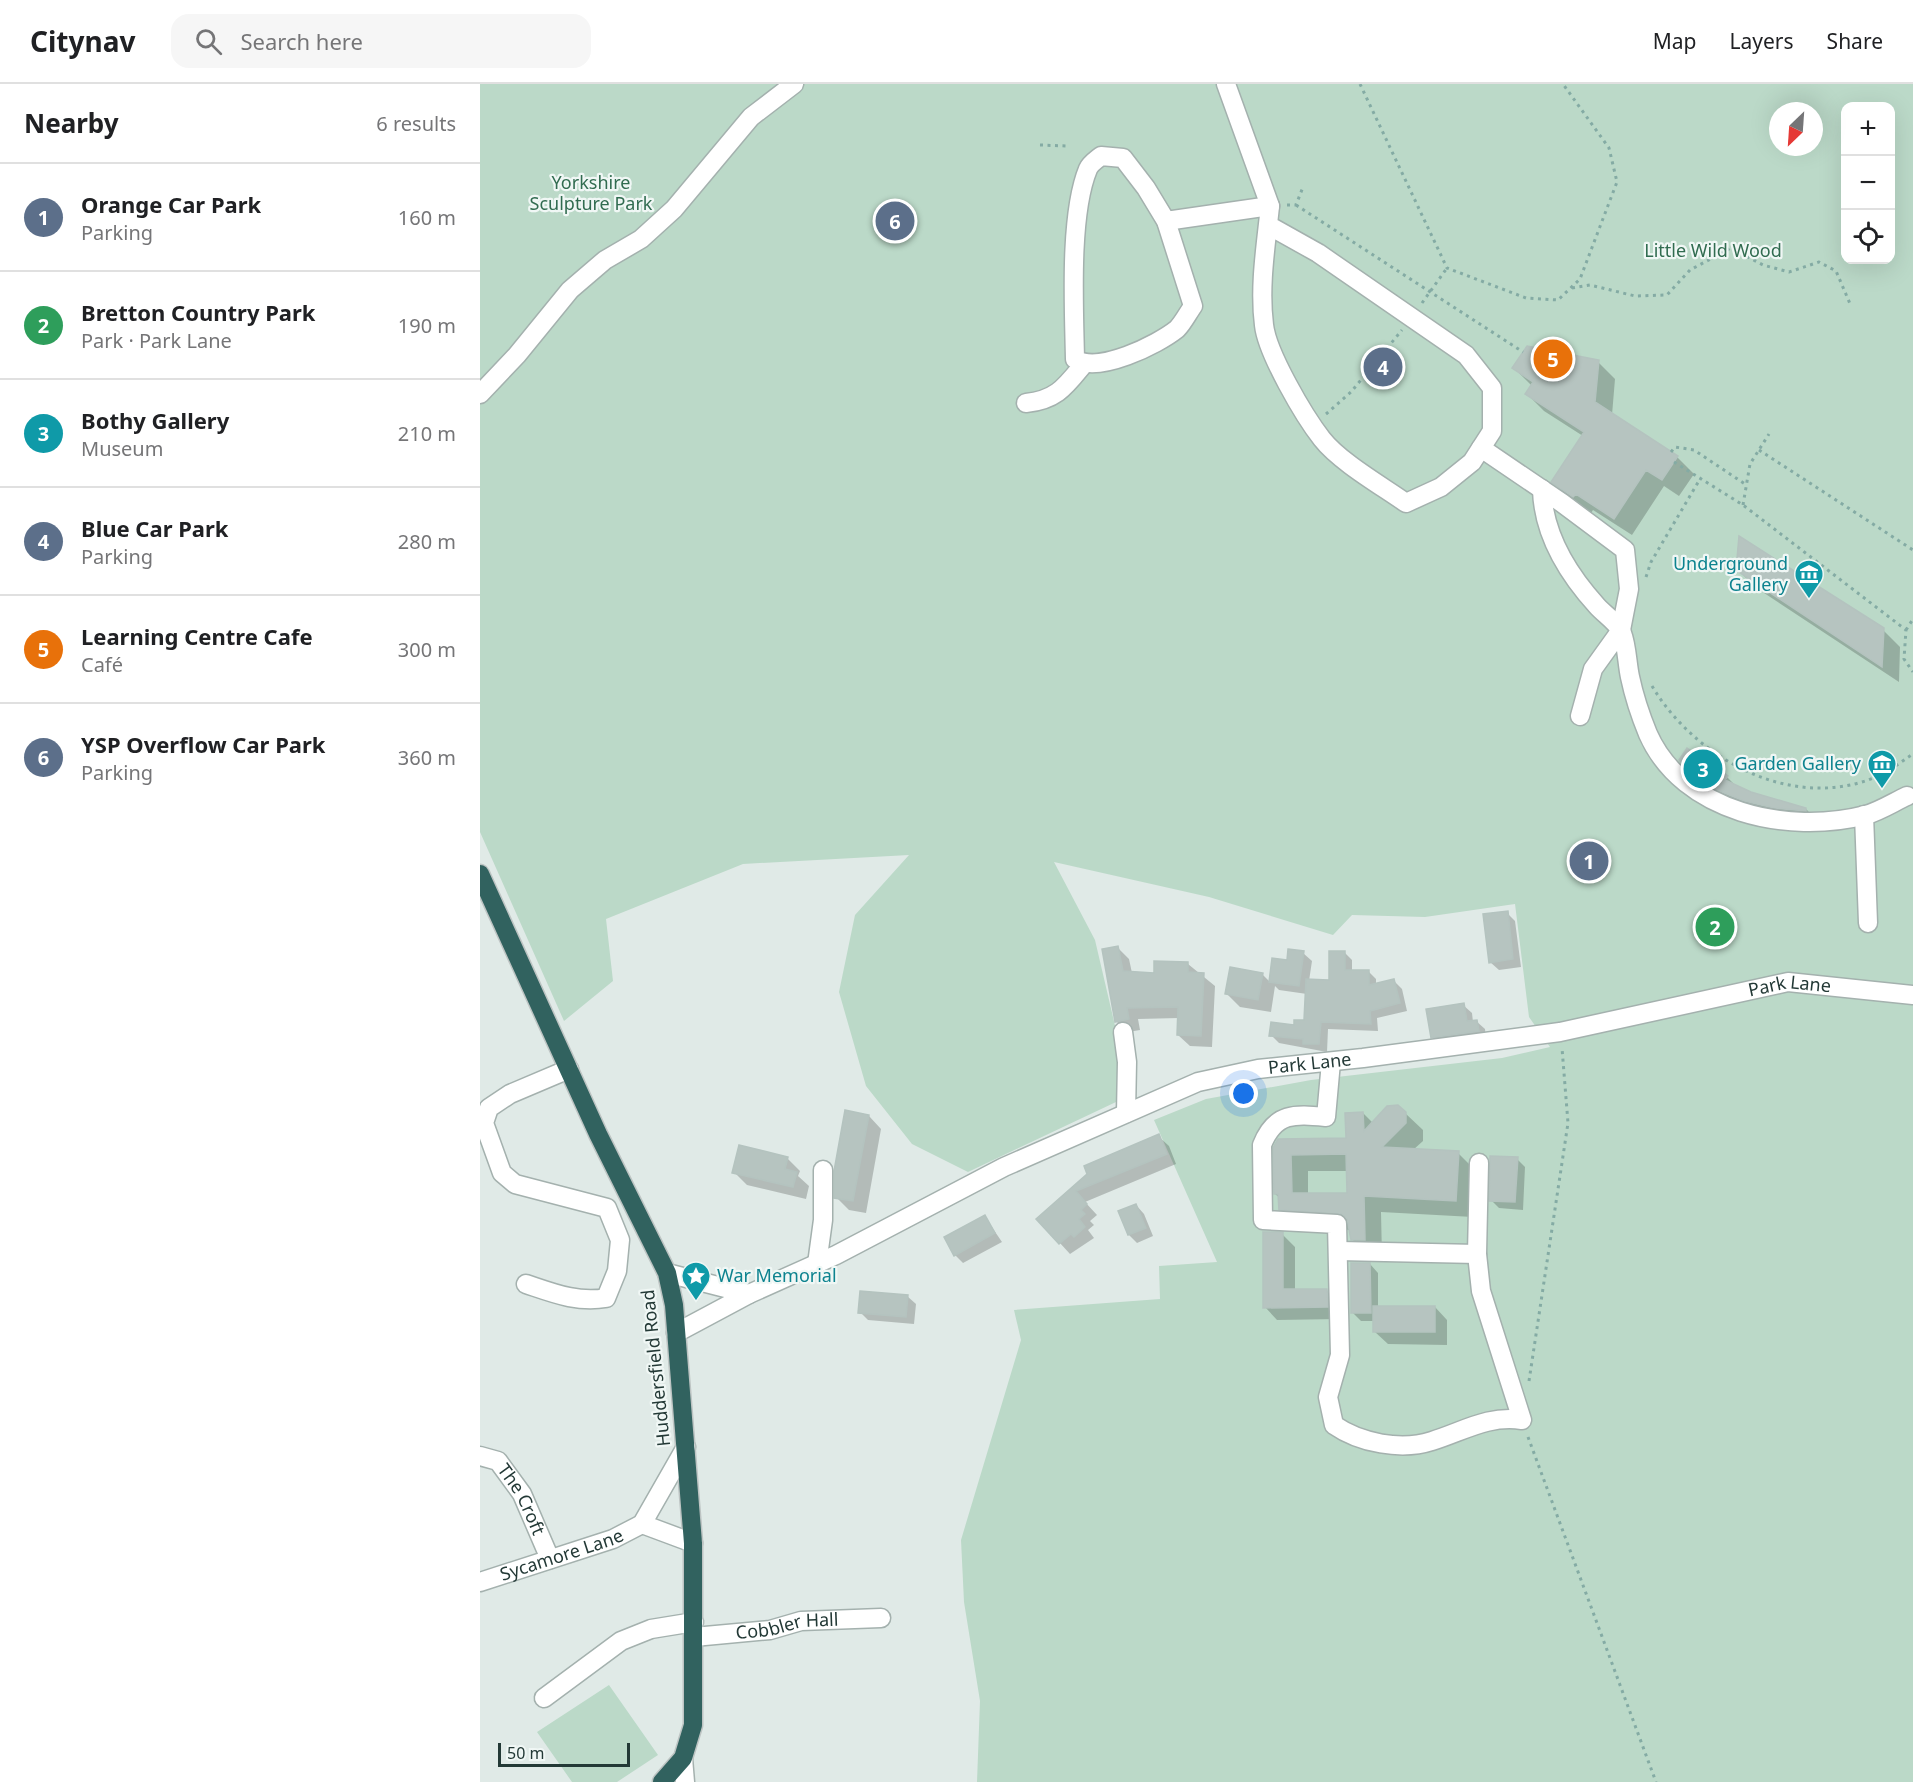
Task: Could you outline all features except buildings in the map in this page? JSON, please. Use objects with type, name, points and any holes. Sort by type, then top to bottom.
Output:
[{"type":"highway","name":"Huddersfield Road","points":[[480,874],[569,1069],[667,1273],[676,1332],[686,1447],[693,1543],[694,1630],[693,1725],[683,1758],[662,1782]]},
{"type":"street","points":[[480,394],[517,356],[570,290],[605,260],[641,239],[674,209],[751,117],[794,84]]},
{"type":"street","points":[[1226,84],[1270,206],[1268,225],[1263,280],[1264,327],[1285,379],[1323,440],[1368,477],[1406,502],[1440,486],[1472,462],[1492,431],[1492,388],[1466,355],[1318,253],[1268,225]]},
{"type":"street","points":[[1101,156],[1123,158],[1146,188],[1166,221],[1193,306],[1177,329],[1119,361],[1083,365],[1075,359],[1074,303],[1078,201],[1089,167],[1101,156]]},
{"type":"street","points":[[1166,221],[1270,206]]},
{"type":"street","points":[[1026,403],[1044,401],[1052,397],[1066,387],[1083,365]]},
{"type":"street","points":[[1481,448],[1542,489],[1625,550],[1629,589],[1621,630],[1631,681],[1648,734],[1667,766],[1716,801],[1743,813],[1778,821],[1845,819],[1864,815],[1907,796]]},
{"type":"street","points":[[1542,489],[1546,514],[1562,560],[1592,601],[1621,630]]},
{"type":"street","points":[[1580,716],[1593,669],[1621,630]]},
{"type":"street","points":[[1864,815],[1869,923]]},
{"type":"street","name":"Park Lane","points":[[676,1332],[749,1294],[816,1264],[1004,1167],[1198,1082],[1258,1069],[1331,1062],[1560,1032],[1788,982],[1913,995]]},
{"type":"street","points":[[1123,1032],[1127,1062],[1126,1113]]},
{"type":"street","points":[[1331,1062],[1326,1116],[1288,1117],[1272,1126],[1262,1145],[1263,1220],[1337,1224],[1340,1355],[1328,1397],[1334,1425],[1349,1436],[1383,1443],[1414,1445],[1504,1418],[1522,1420],[1481,1291],[1477,1254],[1479,1163]]},
{"type":"street","points":[[525,1284],[578,1300],[592,1300],[606,1298],[617,1271],[620,1240],[607,1208],[516,1184],[502,1173],[484,1123],[489,1108],[503,1099],[569,1069]]},
{"type":"street","points":[[816,1264],[823,1220],[823,1170]]},
{"type":"street","points":[[1339,1251],[1477,1254]]},
{"type":"street","points":[[667,1273],[749,1294]]},
{"type":"street","name":"Sycamore Lane","points":[[480,1582],[613,1539],[642,1524],[686,1447]]},
{"type":"street","name":"The Croft","points":[[480,1456],[498,1461],[522,1494],[550,1559]]},
{"type":"street","name":"Sycamore Lane","points":[[642,1524],[693,1543]]},
{"type":"street","name":"Cobbler Hall","points":[[544,1698],[621,1641],[651,1629],[770,1630],[801,1621],[881,1618]]},
{"type":"street","points":[[683,1758],[685,1782]]},
{"type":"path","points":[[1360,84],[1448,267],[1526,298],[1558,300],[1580,279],[1617,182],[1609,148],[1563,84]]},
{"type":"path","points":[[1040,145],[1066,146]]},
{"type":"path","points":[[1296,205],[1303,187]]},
{"type":"path","points":[[1270,206],[1296,205],[1523,352]]},
{"type":"path","points":[[1570,288],[1590,285],[1635,296],[1666,295],[1690,270],[1731,248],[1763,265],[1789,272],[1818,262],[1836,271],[1851,306]]},
{"type":"path","points":[[1314,425],[1351,392],[1391,347],[1448,267]]},
{"type":"path","points":[[1743,505],[1750,464],[1769,435]]},
{"type":"path","points":[[1671,452],[1675,447],[1694,450],[1745,484]]},
{"type":"path","points":[[1759,450],[1913,550]]},
{"type":"path","points":[[1674,462],[1743,505],[1906,630]]},
{"type":"path","points":[[1644,583],[1651,562],[1700,479]]},
{"type":"path","points":[[1913,619],[1906,630],[1904,659],[1913,672]]},
{"type":"path","points":[[1648,678],[1667,709],[1715,753],[1750,773],[1783,785],[1815,789],[1844,786],[1878,776],[1913,754]]},
{"type":"path","points":[[1528,1386],[1568,1123],[1566,1077],[1560,1032]]},
{"type":"path","points":[[1522,1420],[1656,1782]]},
{"type":"green space","points":[[480,84],[1913,84],[1913,1782],[977,1782],[980,1701],[964,1602],[961,1540],[1021,1340],[1014,1310],[1160,1299],[1159,1266],[1217,1262],[1154,1120],[1206,1099],[1311,1080],[1502,1058],[1550,1047],[1529,1017],[1515,904],[1425,917],[1352,915],[1333,935],[1209,897],[1054,862],[1095,940],[1120,1047],[1116,1102],[968,1172],[912,1144],[866,1086],[839,992],[855,915],[909,855],[743,864],[606,919],[613,981],[564,1021],[480,832]]},
{"type":"green space","points":[[609,1685],[658,1755],[617,1782],[572,1782],[537,1732]]},
{"type":"place","name":"YSP Overflow Car Park","points":[[895,221]]},
{"type":"place","name":"Learning Centre Cafe","points":[[1553,359]]},
{"type":"place","name":"Blue Car Park","points":[[1383,367]]},
{"type":"place","name":"Underground Gallery","points":[[1809,600]]},
{"type":"place","name":"Bothy Gallery","points":[[1703,769]]},
{"type":"place","name":"Garden Gallery","points":[[1882,790]]},
{"type":"place","name":"Orange Car Park","points":[[1589,861]]},
{"type":"place","name":"Bretton Country Park","points":[[1715,927]]},
{"type":"place","name":"War Memorial","points":[[696,1302]]},
{"type":"park label","name":"Yorkshire Sculpture Park","points":[[591,193]]},
{"type":"park label","name":"Little Wild Wood","points":[[1713,251]]}]
